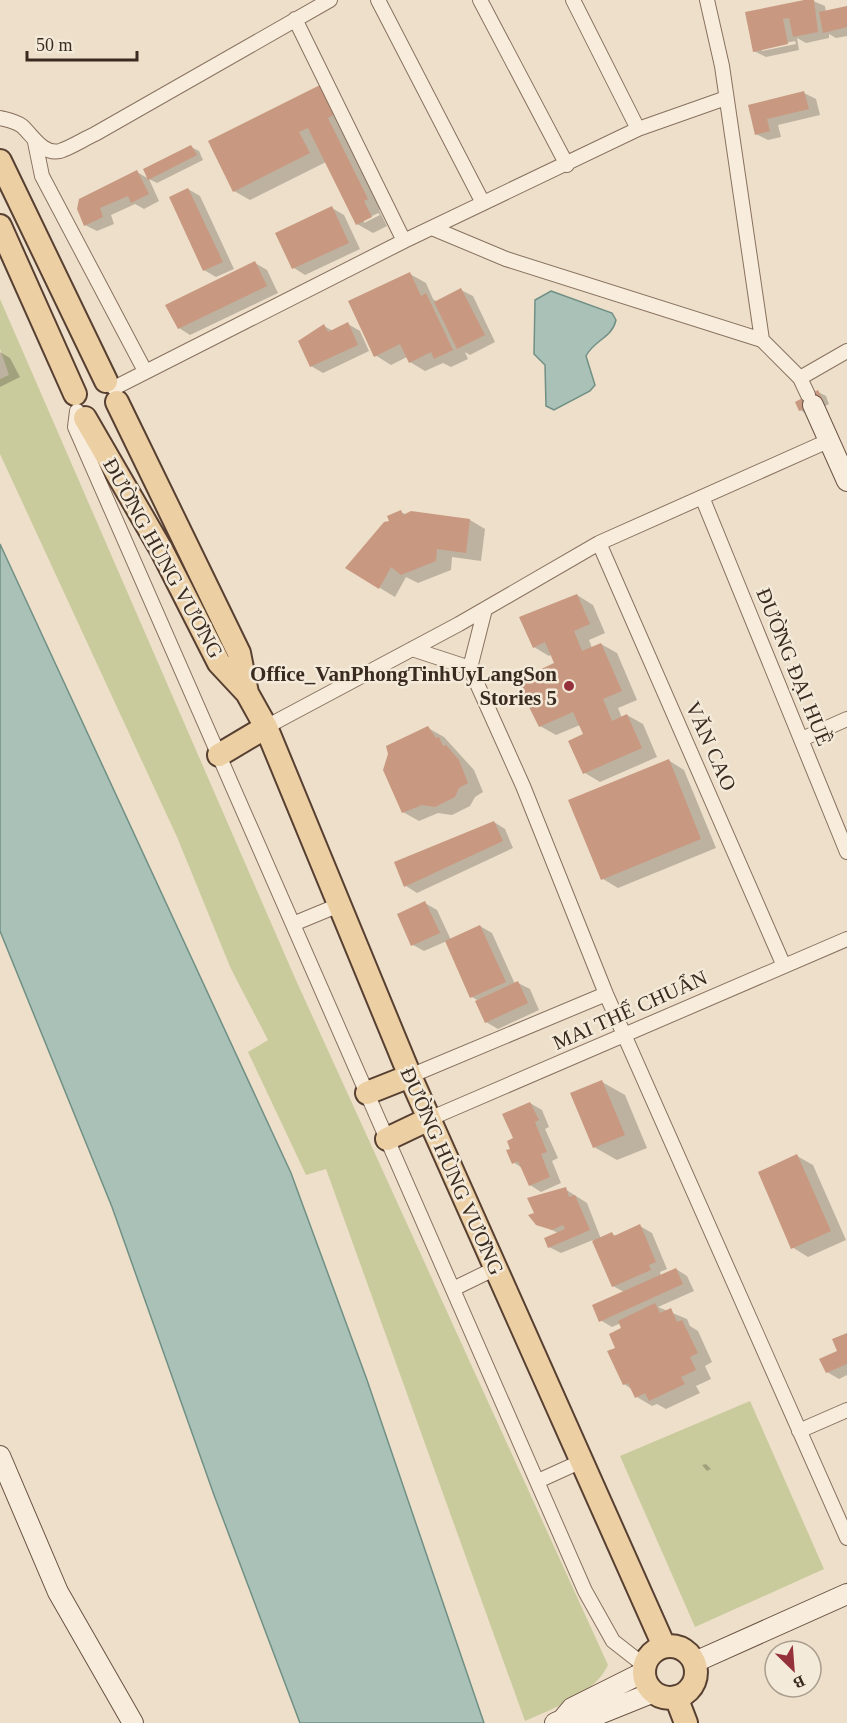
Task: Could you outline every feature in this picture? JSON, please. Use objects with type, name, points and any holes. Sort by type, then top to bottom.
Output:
[{"type":"main road","name":"ĐƯỜNG HÙNG VƯƠNG","points":[[0,161],[239,653],[247,693]]},
{"type":"main road","name":"ĐƯỜNG HÙNG VƯƠNG","points":[[0,226],[79,408],[162,551],[219,663],[247,693],[266,727],[410,1076],[664,1646]]},
{"type":"main road","points":[[91,378],[112,390],[114,410],[101,420],[79,408],[78,387],[91,378]]},
{"type":"main road","points":[[219,755],[266,727]]},
{"type":"main road","points":[[367,1093],[410,1076]]},
{"type":"main road","points":[[387,1139],[429,1119]]},
{"type":"main road","points":[[655,1682],[686,1693],[694,1684],[695,1662],[687,1652],[676,1646],[664,1646],[655,1650],[655,1682],[686,1723]]},
{"type":"street","points":[[0,118],[13,120],[35,142],[48,151],[59,151],[330,0]]},
{"type":"street","points":[[378,0],[483,203]]},
{"type":"street","points":[[480,0],[567,165]]},
{"type":"street","points":[[573,0],[638,129]]},
{"type":"street","points":[[707,0],[713,17],[762,340]]},
{"type":"street","points":[[295,19],[404,241]]},
{"type":"street","points":[[112,390],[145,371],[404,241],[567,165],[638,129],[726,98]]},
{"type":"street","points":[[35,142],[42,176],[145,371]]},
{"type":"street","points":[[432,228],[506,259],[762,340],[800,378],[847,481]]},
{"type":"street","points":[[800,378],[847,351]]},
{"type":"street","points":[[79,408],[75,427],[606,1632],[655,1682],[572,1708],[567,1722]]},
{"type":"street","points":[[266,727],[412,650],[599,543],[828,441]]},
{"type":"street","name":"ĐƯỜNG ĐẠI HUỀ","points":[[702,498],[802,739],[842,823],[847,852]]},
{"type":"street","name":"VĂN CAO","points":[[599,543],[784,966]]},
{"type":"street","points":[[485,609],[470,668],[523,786],[606,994],[847,1538]]},
{"type":"street","points":[[412,650],[470,668]]},
{"type":"street","points":[[802,739],[847,719]]},
{"type":"street","points":[[293,924],[339,905]]},
{"type":"street","name":"MAI THẾ CHUẨN","points":[[429,1119],[847,939]]},
{"type":"street","name":"MAI THẾ CHUẨN","points":[[410,1076],[606,994]]},
{"type":"street","points":[[453,1289],[496,1268]]},
{"type":"street","points":[[799,1431],[847,1410]]},
{"type":"street","points":[[0,1456],[58,1592],[133,1723]]},
{"type":"street","points":[[538,1481],[582,1461]]},
{"type":"street","points":[[695,1662],[847,1594]]},
{"type":"green space","points":[[0,299],[295,978],[608,1665],[594,1684],[584,1692],[525,1721],[326,1169],[306,1175],[248,1052],[268,1040],[231,969],[177,837],[0,454],[0,379],[9,375],[0,349]]},
{"type":"green space","points":[[750,1401],[824,1569],[695,1627],[620,1456]]},
{"type":"shaded area","points":[[551,291],[612,313],[616,320],[611,331],[586,356],[595,385],[590,391],[554,410],[546,406],[545,365],[534,354],[535,300]]},
{"type":"shaded area","points":[[0,544],[291,1173],[367,1380],[484,1723],[300,1723],[214,1495],[112,1207],[0,931]]},
{"type":"building","points":[[814,0],[818,32],[793,37],[789,18],[783,19],[788,44],[753,52],[745,12]]},
{"type":"building","points":[[847,6],[847,27],[823,33],[819,12]]},
{"type":"building","points":[[322,84],[337,113],[328,118],[368,199],[364,201],[372,217],[356,225],[308,128],[299,132],[310,153],[233,192],[208,141]]},
{"type":"building","points":[[804,91],[809,109],[767,119],[770,131],[755,135],[748,105]]},
{"type":"building","points":[[191,145],[197,155],[148,180],[143,169]]},
{"type":"building","points":[[137,170],[149,194],[131,203],[128,196],[100,208],[103,217],[84,226],[77,209],[79,199]]},
{"type":"building","points":[[188,188],[223,262],[203,271],[169,197]]},
{"type":"building","points":[[332,206],[349,243],[292,269],[275,233]]},
{"type":"building","points":[[255,261],[267,286],[178,329],[165,305]]},
{"type":"building","points":[[410,272],[421,296],[426,293],[453,350],[434,359],[431,352],[409,363],[400,344],[374,357],[348,301]]},
{"type":"building","points":[[461,288],[485,335],[457,349],[434,302]]},
{"type":"building","points":[[348,322],[358,345],[310,367],[298,341],[324,324],[328,332]]},
{"type":"building","points":[[818,390],[823,400],[799,411],[795,402]]},
{"type":"building","points":[[401,510],[403,515],[411,511],[470,519],[466,553],[437,549],[436,561],[401,575],[391,567],[379,589],[345,568],[384,522],[389,521],[387,516]]},
{"type":"building","name":"Office_VanPhongTinhUyLangSon Stories 5","points":[[577,594],[590,624],[574,631],[582,651],[601,643],[622,691],[603,699],[612,721],[627,714],[642,748],[583,774],[568,741],[583,734],[573,712],[539,727],[516,681],[554,663],[545,642],[533,648],[519,617]]},
{"type":"building","points":[[428,726],[436,738],[439,737],[443,746],[446,745],[459,760],[468,783],[459,788],[455,797],[435,807],[422,805],[402,813],[383,770],[388,754],[386,746]]},
{"type":"building","points":[[669,759],[701,839],[601,880],[568,800]]},
{"type":"building","points":[[494,821],[503,841],[404,887],[394,862]]},
{"type":"building","points":[[425,901],[440,933],[411,946],[397,914]]},
{"type":"building","points":[[480,925],[506,982],[470,998],[445,941]]},
{"type":"building","points":[[518,981],[528,1003],[485,1023],[475,1001]]},
{"type":"building","points":[[602,1080],[625,1135],[593,1148],[570,1093]]},
{"type":"building","points":[[530,1102],[539,1120],[535,1122],[547,1152],[541,1154],[550,1177],[529,1186],[518,1161],[512,1164],[506,1150],[510,1149],[507,1141],[513,1138],[502,1114]]},
{"type":"building","points":[[797,1154],[831,1231],[791,1249],[758,1172]]},
{"type":"building","points":[[566,1187],[569,1197],[575,1195],[590,1230],[548,1248],[544,1238],[565,1229],[563,1225],[552,1230],[536,1225],[528,1215],[534,1213],[527,1198]]},
{"type":"building","points":[[640,1224],[656,1262],[649,1265],[651,1270],[612,1287],[592,1241],[612,1232],[614,1236]]},
{"type":"building","points":[[676,1268],[683,1284],[599,1322],[592,1305]]},
{"type":"building","points":[[655,1303],[660,1313],[671,1308],[677,1322],[682,1320],[698,1353],[690,1357],[696,1370],[681,1377],[685,1384],[649,1401],[645,1393],[635,1398],[628,1383],[623,1385],[607,1351],[615,1348],[609,1334],[621,1328],[618,1321]]},
{"type":"building","points":[[847,1333],[847,1364],[826,1373],[819,1359],[837,1351],[832,1339]]},
{"type":"place","name":"Office_VanPhongTinhUyLangSon Stories 5","points":[[569,686]]}]
